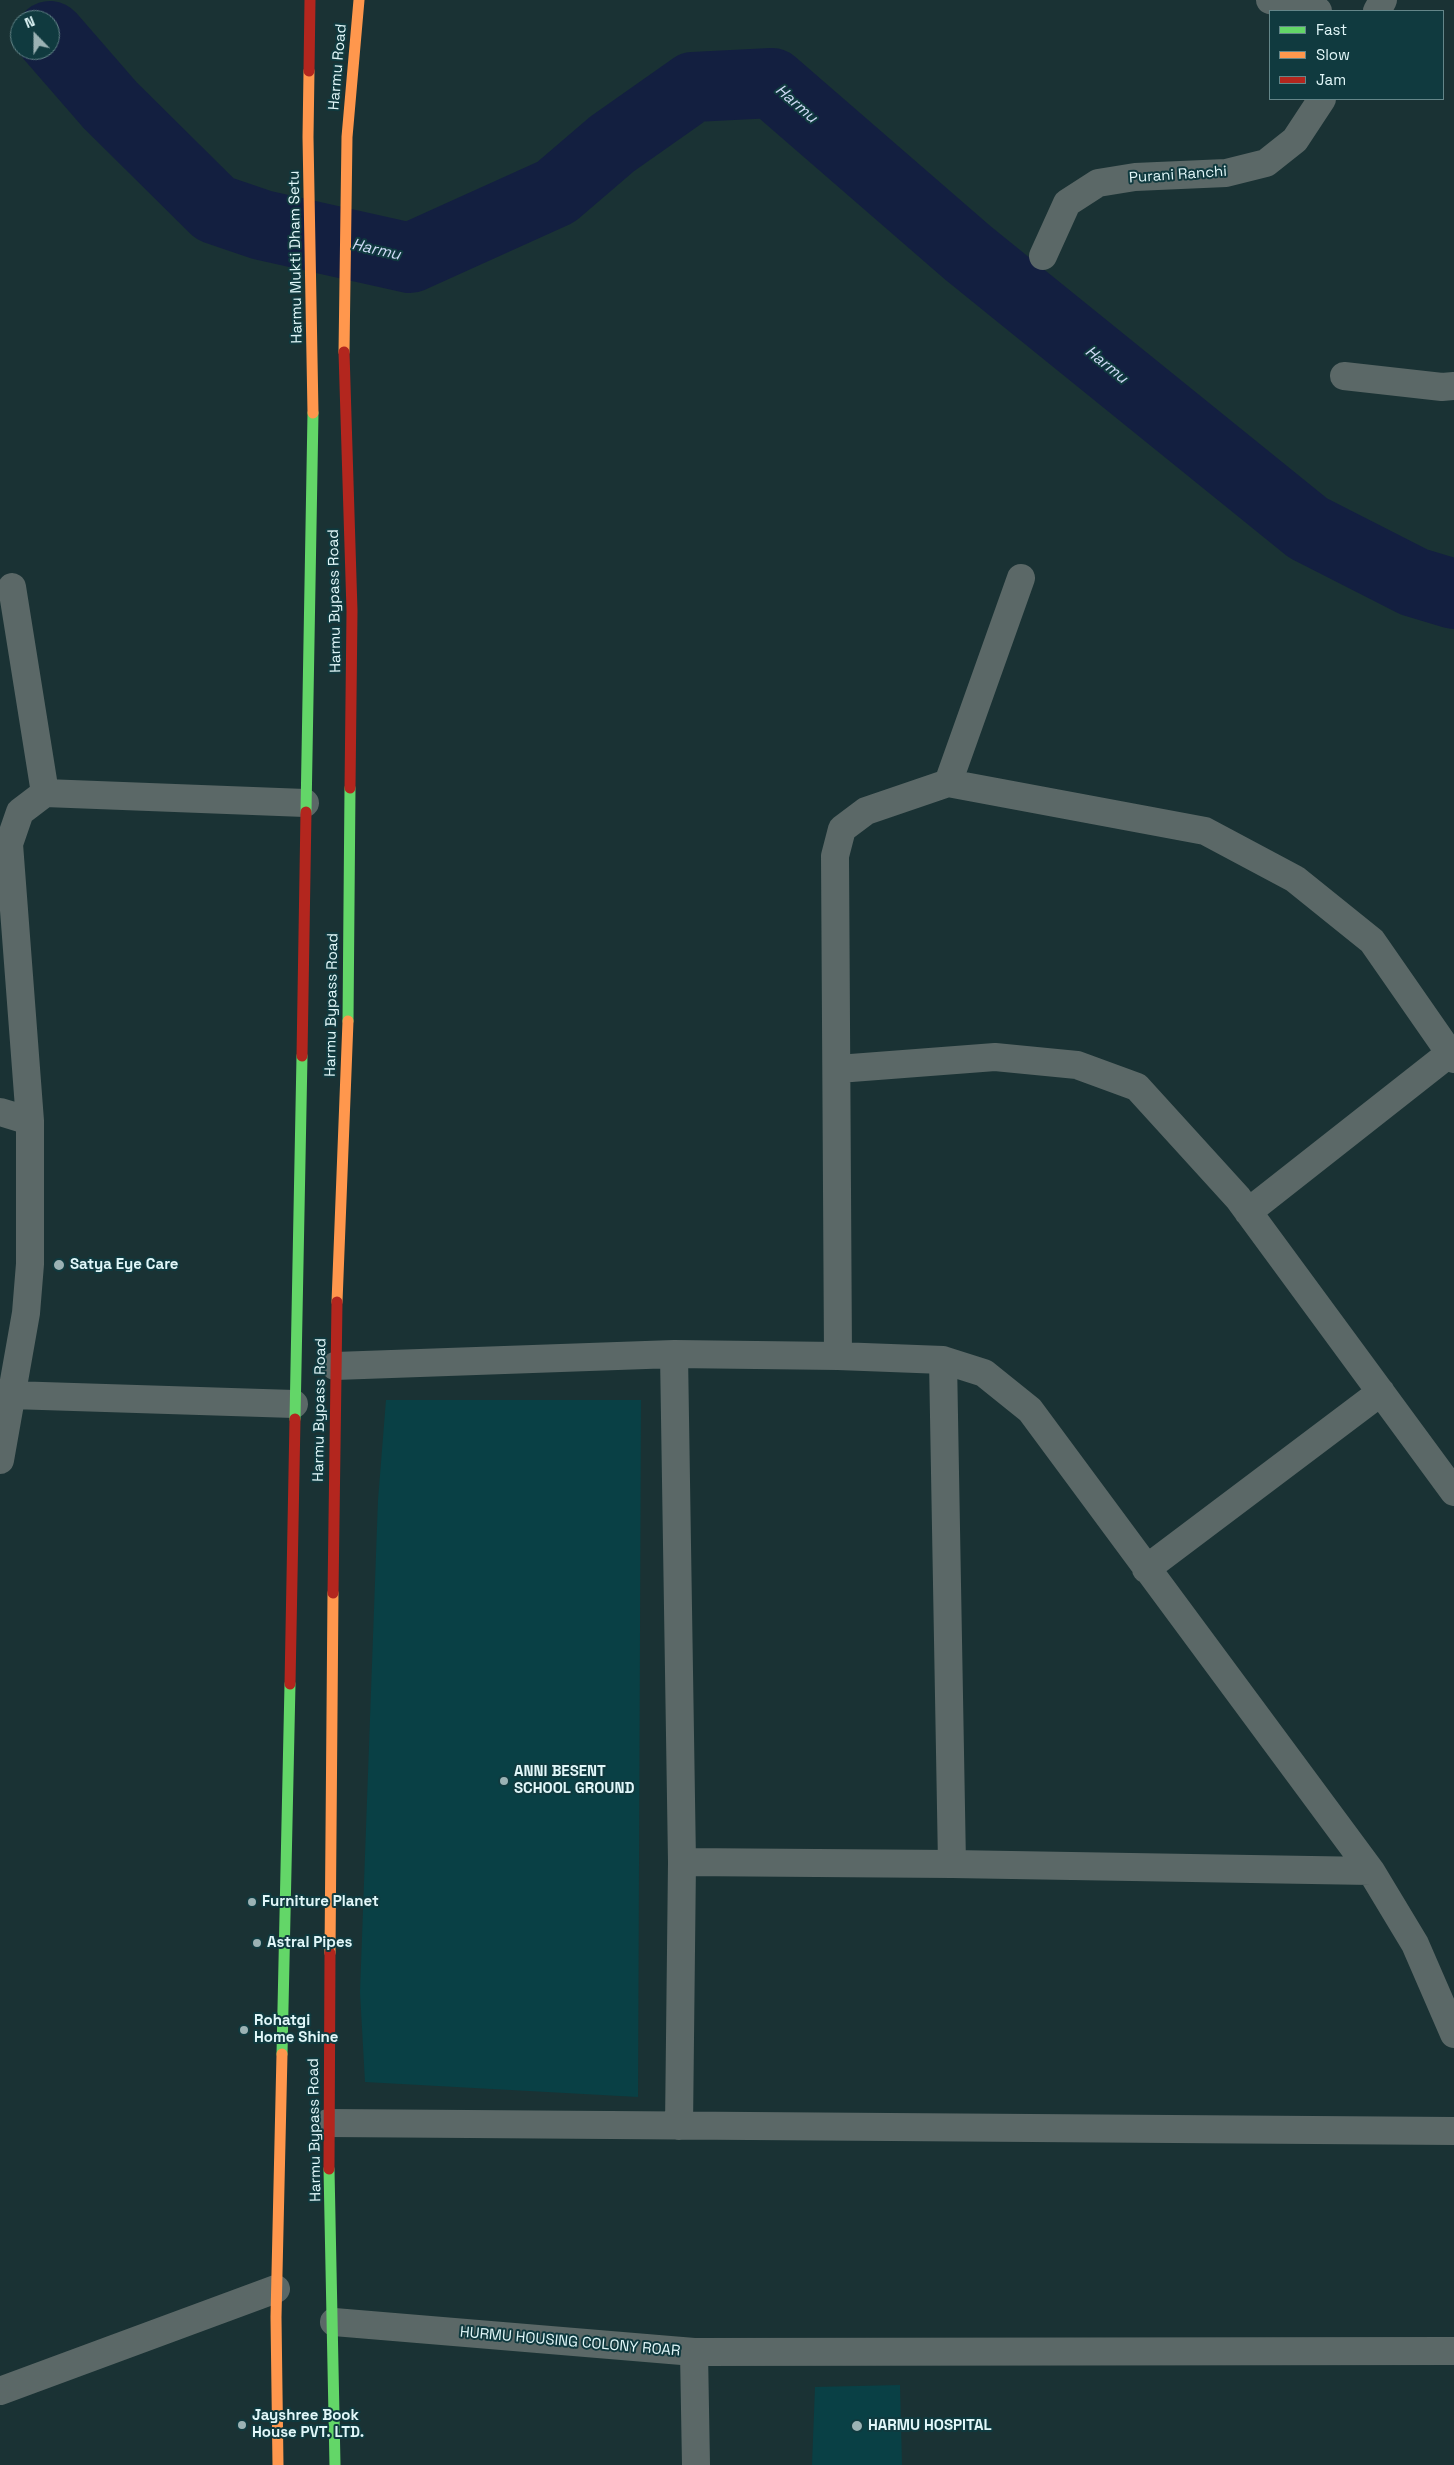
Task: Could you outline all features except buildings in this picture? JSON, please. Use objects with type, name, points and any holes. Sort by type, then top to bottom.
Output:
[{"type":"main road","name":"Harmu Road","points":[[308,137],[310,0]]},
{"type":"main road","name":"Harmu Road","points":[[344,356],[347,137],[359,0]]},
{"type":"main road","name":"Harmu Mukti Dham Setu","points":[[308,137],[314,376]]},
{"type":"main road","name":"Harmu Bypass Road","points":[[335,2465],[334,2322],[328,2123],[335,1366],[349,973],[352,611],[344,356]]},
{"type":"main road","name":"Harmu Bypass Road","points":[[278,2465],[276,2289],[292,1612],[294,1404],[314,376]]},
{"type":"street","points":[[1270,0],[1314,10]]},
{"type":"street","name":"Purani Ranchi","points":[[1043,256],[1067,203],[1098,183],[1135,177],[1226,173],[1266,163],[1295,140],[1321,100]]},
{"type":"street","points":[[1344,376],[1442,387],[1454,386]]},
{"type":"street","points":[[948,783],[1020,578]]},
{"type":"street","points":[[12,587],[45,793]]},
{"type":"street","points":[[838,1356],[838,1069],[835,856],[842,829],[866,811],[948,783],[1205,832],[1295,879],[1372,940],[1453,1054],[1248,1212]]},
{"type":"street","points":[[0,1460],[26,1313],[30,1264],[30,1121],[4,843],[20,812],[45,793],[305,803]]},
{"type":"street","points":[[838,1069],[995,1057],[1077,1065],[1137,1087],[1248,1212],[1454,1492]]},
{"type":"street","points":[[0,1112],[30,1121]]},
{"type":"street","points":[[335,1366],[674,1354],[838,1356],[943,1360],[984,1373],[1030,1410],[1371,1871],[1415,1944],[1454,2034]]},
{"type":"street","points":[[674,1354],[682,1862],[679,2126]]},
{"type":"street","points":[[943,1360],[952,1864]]},
{"type":"street","points":[[1146,1569],[1381,1392]]},
{"type":"street","points":[[11,1395],[294,1404]]},
{"type":"street","points":[[682,1862],[952,1864],[1371,1871]]},
{"type":"street","points":[[328,2123],[1454,2131]]},
{"type":"street","points":[[0,2391],[276,2289]]},
{"type":"street","name":"HURMU HOUSING COLONY ROAR","points":[[334,2322],[694,2352],[696,2465]]},
{"type":"street","points":[[694,2352],[1454,2351]]},
{"type":"shaded area","name":"ANNI BESENT SCHOOL GROUND","points":[[386,1400],[641,1400],[638,2097],[365,2082],[360,1992],[378,1500]]},
{"type":"shaded area","name":"HARMU HOSPITAL","points":[[900,2385],[902,2465],[812,2465],[815,2387]]},
{"type":"waterway","name":"Harmu","points":[[60,48],[110,105],[215,209],[262,225],[410,258],[556,192],[612,144],[693,87],[772,83],[968,253],[1308,528],[1414,582],[1454,594]]},
{"type":"traffic: fast","points":[[306,812],[313,413]]},
{"type":"traffic: fast","points":[[348,1021],[350,788]]},
{"type":"traffic: fast","points":[[295,1419],[302,1056]]},
{"type":"traffic: fast","points":[[282,2054],[290,1684]]},
{"type":"traffic: fast","points":[[329,2169],[335,2465]]},
{"type":"traffic: slow","points":[[344,352],[347,137],[359,0]]},
{"type":"traffic: slow","points":[[309,71],[308,137],[313,413]]},
{"type":"traffic: slow","points":[[337,1302],[348,1021]]},
{"type":"traffic: slow","points":[[330,1953],[333,1593]]},
{"type":"traffic: slow","points":[[278,2465],[276,2317],[282,2054]]},
{"type":"traffic: jam","points":[[309,71],[310,0]]},
{"type":"traffic: jam","points":[[344,352],[352,611],[350,788]]},
{"type":"traffic: jam","points":[[302,1056],[306,812]]},
{"type":"traffic: jam","points":[[333,1593],[337,1302]]},
{"type":"traffic: jam","points":[[290,1684],[295,1419]]},
{"type":"traffic: jam","points":[[329,2169],[330,1953]]},
{"type":"place","name":"Satya Eye Care","points":[[59,1265]]},
{"type":"place","name":"ANNI BESENT SCHOOL GROUND","points":[[504,1781]]},
{"type":"place","name":"Furniture Planet","points":[[252,1902]]},
{"type":"place","name":"Astral Pipes","points":[[257,1943]]},
{"type":"place","name":"Rohatgi Home Shine","points":[[244,2030]]},
{"type":"place","name":"Jayshree Book House PVT. LTD.","points":[[242,2425]]},
{"type":"place","name":"HARMU HOSPITAL","points":[[857,2426]]}]
